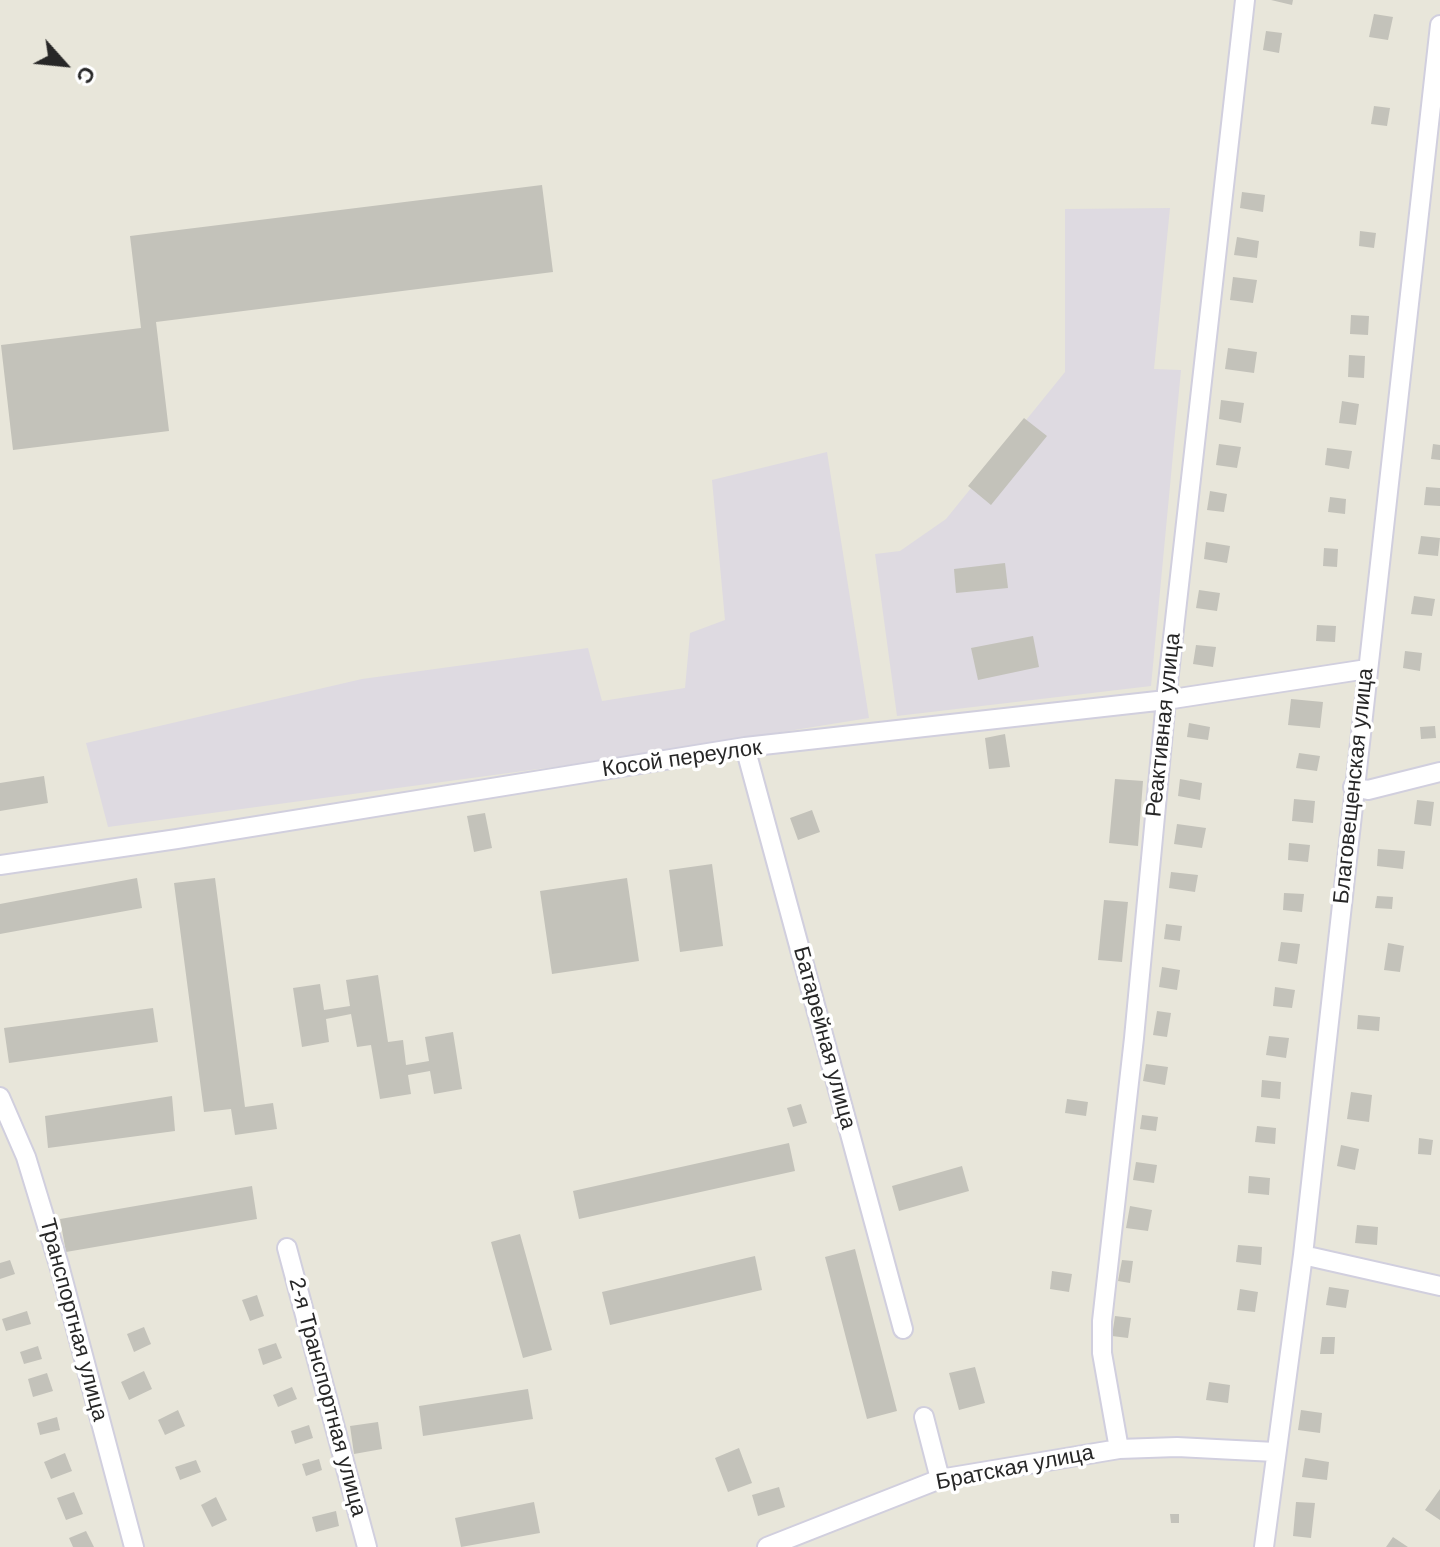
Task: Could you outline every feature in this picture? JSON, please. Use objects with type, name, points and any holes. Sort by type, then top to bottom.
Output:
[{"type":"street","name":"Реактивная улица","points":[[1119,1449],[1102,1353],[1102,1321],[1134,1038],[1166,700],[1245,0]]},
{"type":"street","name":"Благовещенская улица","points":[[1264,1547],[1303,1255],[1440,25]]},
{"type":"street","name":"Косой переулок","points":[[0,865],[745,747],[1166,700],[1367,669]]},
{"type":"street","name":"Батарейная улица","points":[[745,747],[903,1329]]},
{"type":"street","points":[[1353,787],[1368,790],[1440,772]]},
{"type":"street","name":"Транспортная улица","points":[[0,1097],[26,1157],[59,1265],[134,1547]]},
{"type":"street","name":"2-я Транспортная улица","points":[[287,1248],[367,1547]]},
{"type":"street","points":[[1303,1255],[1440,1286]]},
{"type":"street","points":[[924,1417],[940,1479]]},
{"type":"street","name":"Братская улица","points":[[767,1547],[940,1479],[1119,1449],[1177,1447],[1275,1452]]},
{"type":"shaded area","points":[[1170,208],[1154,369],[1181,370],[1151,686],[897,716],[875,554],[900,551],[946,519],[1065,372],[1065,209]]},
{"type":"shaded area","points":[[827,452],[869,718],[620,758],[108,827],[86,743],[362,679],[588,648],[602,701],[685,688],[690,633],[725,620],[712,480]]},
{"type":"building","points":[[1271,0],[1293,0],[1292,5]]},
{"type":"building","points":[[1374,14],[1393,17],[1388,40],[1369,37]]},
{"type":"building","points":[[1266,31],[1282,33],[1279,53],[1263,50]]},
{"type":"building","points":[[1374,106],[1390,108],[1387,126],[1371,124]]},
{"type":"building","points":[[542,185],[553,272],[156,322],[169,431],[13,450],[1,345],[141,328],[130,236]]},
{"type":"building","points":[[1242,192],[1265,195],[1263,212],[1240,208]]},
{"type":"building","points":[[1360,231],[1376,233],[1374,248],[1359,246]]},
{"type":"building","points":[[1237,237],[1259,241],[1257,258],[1234,255]]},
{"type":"building","points":[[1233,277],[1257,280],[1253,303],[1230,300]]},
{"type":"building","points":[[1351,315],[1369,316],[1368,335],[1350,334]]},
{"type":"building","points":[[1228,348],[1257,352],[1254,373],[1225,369]]},
{"type":"building","points":[[1349,355],[1365,356],[1364,378],[1348,377]]},
{"type":"building","points":[[1221,400],[1244,403],[1241,423],[1219,419]]},
{"type":"building","points":[[1342,401],[1359,404],[1356,425],[1339,423]]},
{"type":"building","points":[[1024,418],[1047,436],[991,505],[968,486]]},
{"type":"building","points":[[1219,444],[1241,447],[1237,468],[1216,465]]},
{"type":"building","points":[[1433,444],[1440,445],[1440,460],[1431,459]]},
{"type":"building","points":[[1327,448],[1352,451],[1349,469],[1325,465]]},
{"type":"building","points":[[1426,487],[1440,488],[1440,506],[1424,505]]},
{"type":"building","points":[[1210,491],[1227,494],[1224,512],[1207,510]]},
{"type":"building","points":[[1330,497],[1346,499],[1345,514],[1328,512]]},
{"type":"building","points":[[1421,536],[1440,538],[1438,556],[1418,554]]},
{"type":"building","points":[[1206,542],[1230,546],[1227,563],[1204,559]]},
{"type":"building","points":[[1324,548],[1338,549],[1337,567],[1323,566]]},
{"type":"building","points":[[1005,563],[1008,588],[956,593],[954,569]]},
{"type":"building","points":[[1199,590],[1220,593],[1217,611],[1196,608]]},
{"type":"building","points":[[1414,596],[1435,599],[1432,616],[1411,614]]},
{"type":"building","points":[[1317,625],[1336,626],[1335,642],[1316,641]]},
{"type":"building","points":[[1033,636],[1039,667],[978,680],[971,648]]},
{"type":"building","points":[[1196,645],[1216,647],[1213,667],[1193,664]]},
{"type":"building","points":[[1405,651],[1422,653],[1420,671],[1403,668]]},
{"type":"building","points":[[1291,699],[1323,702],[1320,728],[1288,725]]},
{"type":"building","points":[[1189,723],[1210,727],[1208,740],[1187,737]]},
{"type":"building","points":[[1435,726],[1436,738],[1421,739],[1420,727]]},
{"type":"building","points":[[1005,734],[1010,767],[989,769],[985,738]]},
{"type":"building","points":[[1299,753],[1320,756],[1317,771],[1296,768]]},
{"type":"building","points":[[44,776],[48,803],[0,811],[0,783]]},
{"type":"building","points":[[1115,779],[1143,781],[1138,846],[1109,843]]},
{"type":"building","points":[[1180,779],[1202,783],[1200,800],[1178,796]]},
{"type":"building","points":[[1294,799],[1315,801],[1313,823],[1292,821]]},
{"type":"building","points":[[1417,800],[1434,802],[1431,826],[1414,824]]},
{"type":"building","points":[[812,810],[820,832],[798,840],[790,818]]},
{"type":"building","points":[[485,813],[492,848],[474,852],[467,816]]},
{"type":"building","points":[[1177,824],[1206,828],[1202,848],[1174,844]]},
{"type":"building","points":[[1289,843],[1310,845],[1308,862],[1288,860]]},
{"type":"building","points":[[1378,849],[1405,851],[1403,869],[1377,866]]},
{"type":"building","points":[[712,864],[723,946],[680,952],[669,870]]},
{"type":"building","points":[[1171,872],[1198,875],[1195,892],[1169,888]]},
{"type":"building","points":[[137,878],[142,908],[0,934],[0,904]]},
{"type":"building","points":[[215,878],[245,1107],[273,1103],[277,1129],[235,1135],[231,1109],[204,1112],[174,883]]},
{"type":"building","points":[[627,878],[639,961],[552,974],[540,891]]},
{"type":"building","points":[[1284,893],[1304,894],[1302,912],[1283,910]]},
{"type":"building","points":[[1377,896],[1393,897],[1392,909],[1375,908]]},
{"type":"building","points":[[1104,900],[1128,902],[1122,962],[1098,960]]},
{"type":"building","points":[[1166,924],[1182,926],[1180,941],[1164,939]]},
{"type":"building","points":[[1281,942],[1300,944],[1297,964],[1278,961]]},
{"type":"building","points":[[1388,943],[1404,946],[1400,972],[1384,970]]},
{"type":"building","points":[[1162,967],[1180,970],[1177,990],[1159,987]]},
{"type":"building","points":[[378,975],[388,1042],[403,1040],[406,1065],[429,1061],[425,1037],[453,1032],[462,1089],[434,1094],[430,1071],[408,1075],[411,1094],[380,1099],[371,1045],[357,1047],[351,1014],[326,1019],[329,1042],[302,1047],[293,988],[320,984],[324,1010],[350,1006],[346,980]]},
{"type":"building","points":[[1275,987],[1295,990],[1292,1008],[1273,1006]]},
{"type":"building","points":[[153,1008],[158,1042],[9,1063],[4,1028]]},
{"type":"building","points":[[1157,1011],[1171,1013],[1167,1037],[1153,1035]]},
{"type":"building","points":[[1358,1015],[1380,1017],[1379,1031],[1357,1029]]},
{"type":"building","points":[[1269,1036],[1289,1038],[1286,1058],[1266,1055]]},
{"type":"building","points":[[1146,1064],[1168,1067],[1165,1085],[1143,1081]]},
{"type":"building","points":[[1262,1080],[1281,1082],[1280,1099],[1261,1097]]},
{"type":"building","points":[[1351,1092],[1372,1095],[1369,1122],[1347,1119]]},
{"type":"building","points":[[172,1096],[175,1131],[48,1148],[45,1116]]},
{"type":"building","points":[[1067,1099],[1088,1102],[1086,1116],[1065,1113]]},
{"type":"building","points":[[801,1104],[807,1123],[793,1127],[787,1108]]},
{"type":"building","points":[[1142,1115],[1158,1117],[1156,1131],[1140,1129]]},
{"type":"building","points":[[1257,1126],[1276,1128],[1275,1144],[1255,1142]]},
{"type":"building","points":[[1419,1138],[1433,1140],[1431,1155],[1418,1154]]},
{"type":"building","points":[[789,1143],[795,1171],[579,1219],[573,1191]]},
{"type":"building","points":[[1341,1145],[1359,1149],[1355,1170],[1337,1166]]},
{"type":"building","points":[[1136,1162],[1157,1165],[1154,1183],[1133,1180]]},
{"type":"building","points":[[962,1166],[969,1191],[899,1211],[892,1186]]},
{"type":"building","points":[[1249,1176],[1270,1178],[1269,1195],[1248,1193]]},
{"type":"building","points":[[252,1186],[257,1219],[66,1252],[60,1219]]},
{"type":"building","points":[[1130,1206],[1152,1210],[1148,1231],[1126,1228]]},
{"type":"building","points":[[1357,1225],[1378,1227],[1377,1245],[1355,1243]]},
{"type":"building","points":[[520,1234],[552,1350],[523,1358],[491,1242]]},
{"type":"building","points":[[1238,1245],[1262,1247],[1261,1265],[1236,1262]]},
{"type":"building","points":[[855,1249],[897,1411],[867,1419],[825,1257]]},
{"type":"building","points":[[755,1256],[762,1290],[610,1325],[602,1292]]},
{"type":"building","points":[[10,1260],[15,1274],[0,1279],[0,1263]]},
{"type":"building","points":[[1122,1260],[1133,1261],[1130,1283],[1118,1281]]},
{"type":"building","points":[[1052,1271],[1072,1274],[1069,1292],[1050,1289]]},
{"type":"building","points":[[1329,1287],[1349,1290],[1346,1308],[1326,1305]]},
{"type":"building","points":[[1240,1289],[1258,1292],[1255,1312],[1237,1310]]},
{"type":"building","points":[[257,1295],[264,1316],[250,1321],[242,1300]]},
{"type":"building","points":[[27,1311],[31,1324],[6,1331],[2,1319]]},
{"type":"building","points":[[1115,1316],[1131,1318],[1128,1338],[1112,1336]]},
{"type":"building","points":[[144,1327],[151,1344],[134,1352],[127,1334]]},
{"type":"building","points":[[1322,1337],[1335,1337],[1334,1354],[1320,1354]]},
{"type":"building","points":[[276,1343],[282,1358],[263,1365],[258,1349]]},
{"type":"building","points":[[38,1346],[42,1359],[24,1364],[20,1352]]},
{"type":"building","points":[[975,1367],[985,1403],[959,1410],[949,1373]]},
{"type":"building","points":[[144,1371],[152,1389],[129,1400],[121,1382]]},
{"type":"building","points":[[47,1373],[53,1391],[33,1397],[28,1379]]},
{"type":"building","points":[[1209,1382],[1230,1385],[1228,1403],[1206,1400]]},
{"type":"building","points":[[292,1387],[297,1399],[278,1407],[273,1395]]},
{"type":"building","points":[[528,1389],[533,1419],[423,1436],[419,1406]]},
{"type":"building","points":[[178,1410],[185,1426],[165,1435],[158,1420]]},
{"type":"building","points":[[1301,1410],[1322,1413],[1320,1433],[1298,1430]]},
{"type":"building","points":[[57,1417],[60,1430],[40,1435],[37,1423]]},
{"type":"building","points":[[378,1422],[382,1449],[354,1454],[350,1426]]},
{"type":"building","points":[[309,1425],[313,1438],[295,1444],[291,1431]]},
{"type":"building","points":[[739,1448],[752,1483],[728,1492],[715,1458]]},
{"type":"building","points":[[65,1453],[72,1471],[51,1479],[44,1462]]},
{"type":"building","points":[[1305,1458],[1329,1462],[1327,1480],[1302,1477]]},
{"type":"building","points":[[319,1459],[322,1470],[306,1476],[302,1464]]},
{"type":"building","points":[[196,1460],[201,1472],[180,1480],[175,1467]]},
{"type":"building","points":[[779,1487],[785,1507],[758,1516],[752,1495]]},
{"type":"building","points":[[1440,1489],[1440,1520],[1425,1510]]},
{"type":"building","points":[[74,1492],[83,1514],[66,1520],[57,1498]]},
{"type":"building","points":[[216,1497],[227,1520],[212,1527],[201,1505]]},
{"type":"building","points":[[534,1502],[540,1533],[461,1547],[455,1518]]},
{"type":"building","points":[[1296,1502],[1315,1503],[1311,1538],[1293,1536]]},
{"type":"building","points":[[336,1511],[339,1526],[316,1532],[312,1517]]},
{"type":"building","points":[[1170,1514],[1179,1514],[1179,1523],[1171,1523]]},
{"type":"building","points":[[86,1531],[94,1547],[73,1547],[69,1538]]},
{"type":"building","points":[[1393,1537],[1408,1547],[1386,1547]]}]
